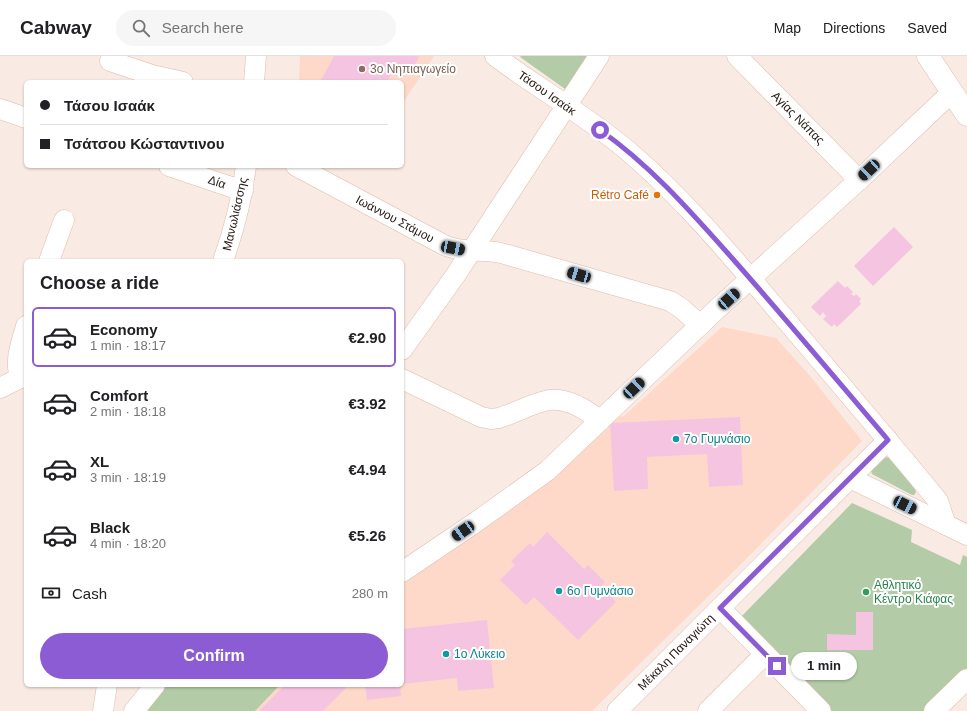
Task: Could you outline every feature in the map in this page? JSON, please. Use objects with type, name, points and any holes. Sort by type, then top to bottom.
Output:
[{"type":"main road","points":[[928,56],[967,115]]},
{"type":"street","points":[[254,80],[256,56]]},
{"type":"street","points":[[404,347],[472,251],[600,56]]},
{"type":"street","name":"Αγίας Νάπας","points":[[737,56],[859,180]]},
{"type":"street","name":"Τάσου Ισαάκ","points":[[504,59],[616,141],[661,181],[688,208],[751,279],[938,500],[946,525]]},
{"type":"street","points":[[110,62],[152,75],[175,80]]},
{"type":"street","points":[[404,571],[476,522],[547,471],[700,326],[859,180],[952,92]]},
{"type":"street","points":[[0,109],[24,117]]},
{"type":"street","name":"Δία","points":[[175,168],[243,191]]},
{"type":"street","name":"Μανωλιάσσης","points":[[224,259],[232,235],[243,191],[246,168]]},
{"type":"street","name":"Ιωάννου Στάμου","points":[[300,168],[446,246],[472,251],[486,250],[508,254],[670,301],[681,308],[700,326]]},
{"type":"street","points":[[50,259],[64,220]]},
{"type":"street","points":[[0,388],[23,376],[17,368],[24,335]]},
{"type":"street","points":[[404,380],[481,417],[491,419],[499,418],[549,400],[571,404],[586,411],[600,421]]},
{"type":"street","name":"Μέκαλη Παναγιώτη","points":[[617,711],[888,440]]},
{"type":"street","points":[[850,478],[967,535]]},
{"type":"street","points":[[720,608],[821,711]]},
{"type":"street","points":[[708,711],[765,654]]},
{"type":"street","points":[[934,711],[967,679]]},
{"type":"street","points":[[103,711],[107,687]]},
{"type":"street","points":[[134,711],[153,687]]},
{"type":"shaded area","name":"3ο Νηπιαγωγείο","points":[[300,56],[434,56],[404,101],[404,80],[299,80]]},
{"type":"shaded area","points":[[722,327],[776,338],[810,376],[862,441],[743,562],[592,711],[255,711],[278,687],[404,687],[404,581],[560,472],[609,418],[624,416]]},
{"type":"green space","points":[[592,56],[568,91],[520,57]]},
{"type":"green space","points":[[886,457],[889,458],[915,489],[916,492],[914,495],[872,474],[871,471]]},
{"type":"green space","name":"Αθλητικό Κέντρο Κιάφας","points":[[852,503],[912,530],[911,542],[960,565],[963,555],[967,557],[967,670],[924,711],[829,711],[739,619]]},
{"type":"green space","points":[[162,687],[278,687],[255,711],[143,711]]},
{"type":"building","points":[[334,56],[419,57],[410,73],[396,65],[388,80],[321,80]]},
{"type":"building","points":[[894,227],[913,247],[873,286],[854,266]]},
{"type":"building","points":[[838,281],[845,288],[847,286],[853,292],[851,294],[854,296],[856,294],[861,299],[859,301],[861,304],[837,327],[834,324],[832,327],[823,319],[826,316],[823,312],[820,316],[811,307]]},
{"type":"building","name":"7ο Γυμνάσιο","points":[[740,417],[743,485],[709,487],[707,454],[647,457],[648,489],[614,491],[610,423]]},
{"type":"building","name":"6ο Γυμνάσιο","points":[[547,532],[584,569],[588,565],[605,582],[601,586],[616,602],[578,640],[534,597],[526,605],[500,580],[515,565],[511,561],[530,543],[533,547]]},
{"type":"building","points":[[856,612],[873,612],[873,650],[827,650],[827,634],[856,635]]},
{"type":"building","name":"1ο Λύκειο","points":[[487,620],[494,688],[458,691],[457,678],[404,684],[404,629]]},
{"type":"building","points":[[283,687],[346,688],[323,711],[259,711]]},
{"type":"building","points":[[365,687],[400,687],[401,696],[367,700]]},
{"type":"place","name":"3ο Νηπιαγωγείο","points":[[362,69]]},
{"type":"place","name":"Rétro Café","points":[[657,195]]},
{"type":"place","name":"7ο Γυμνάσιο","points":[[676,439]]},
{"type":"place","name":"6ο Γυμνάσιο","points":[[559,591]]},
{"type":"place","name":"Αθλητικό Κέντρο Κιάφας","points":[[866,592]]},
{"type":"place","name":"1ο Λύκειο","points":[[446,654]]},
{"type":"route","points":[[600,130],[611,137],[641,162],[688,208],[751,279],[888,440],[720,608],[777,666]]}]
